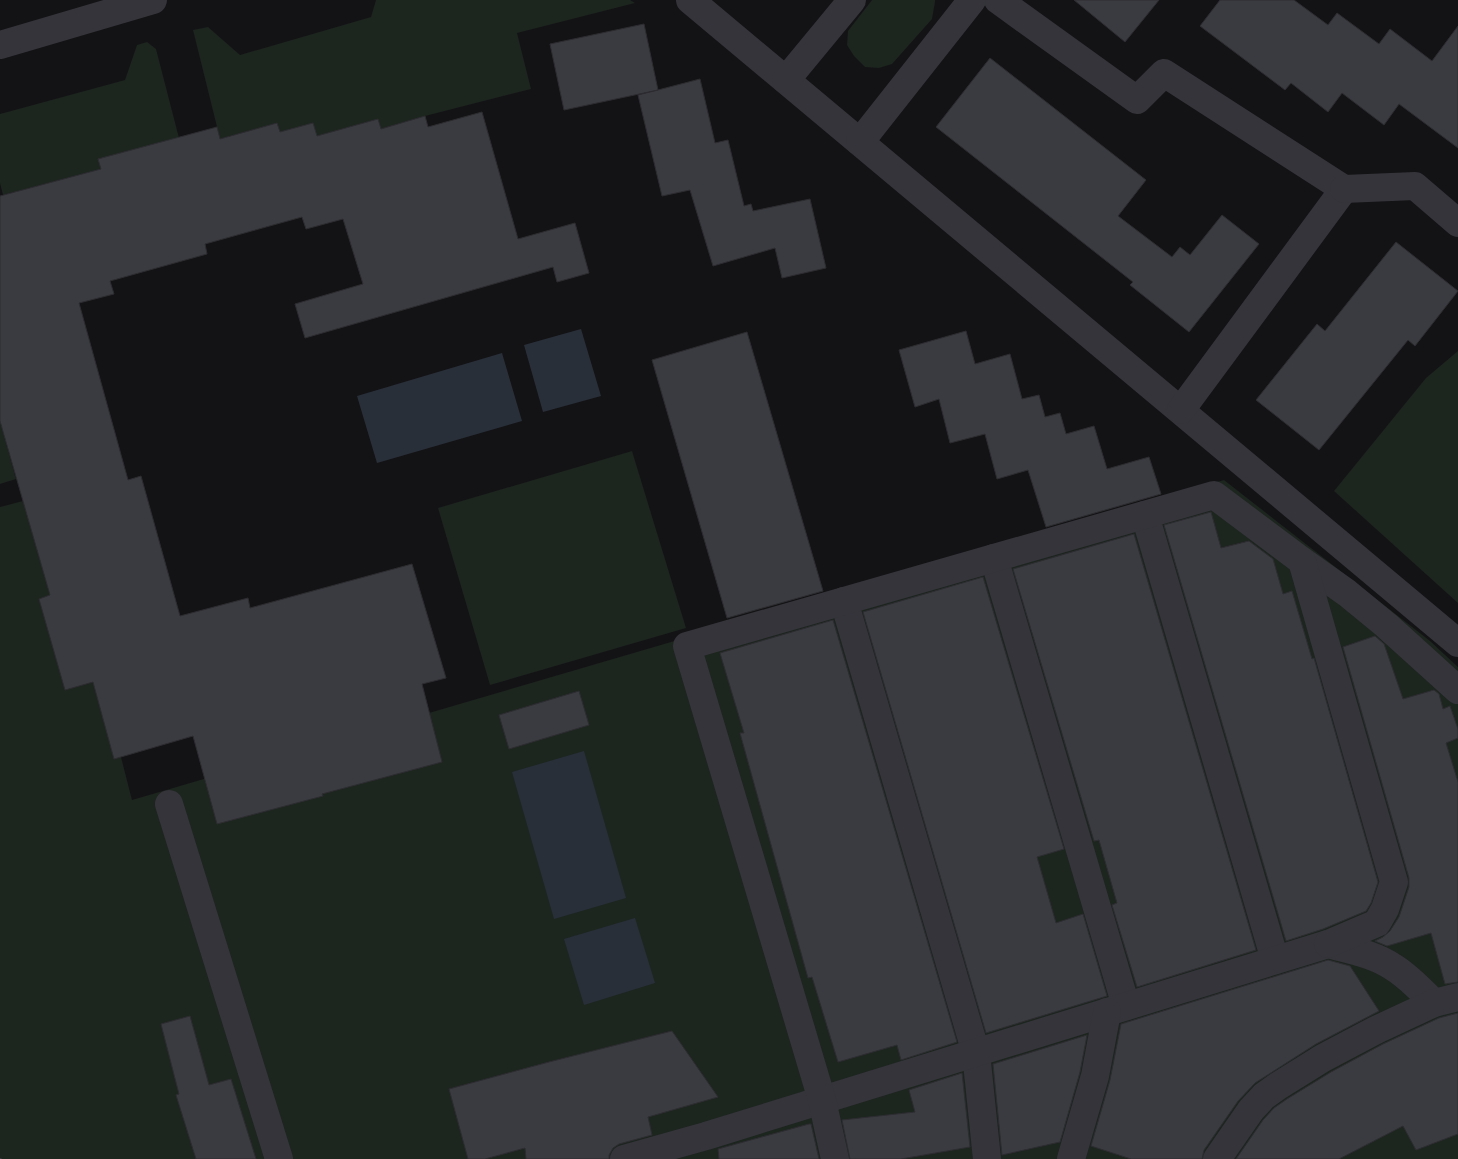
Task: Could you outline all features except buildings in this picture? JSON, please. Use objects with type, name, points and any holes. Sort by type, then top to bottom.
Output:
[{"type":"street","points":[[0,45],[153,0]]},
{"type":"street","points":[[690,0],[1458,643]]},
{"type":"street","points":[[786,80],[852,0]]},
{"type":"street","points":[[860,142],[972,0]]},
{"type":"street","points":[[998,0],[1137,100],[1164,73],[1344,189],[1415,186],[1458,223]]},
{"type":"street","points":[[1181,410],[1344,189]]},
{"type":"street","points":[[835,1159],[822,1100],[688,646],[1214,496],[1347,593],[1386,624],[1458,690]]},
{"type":"street","points":[[1145,516],[1275,960]]},
{"type":"street","points":[[994,558],[1117,1009],[1071,1159]]},
{"type":"street","points":[[624,1159],[699,1148],[822,1100],[1328,944],[1377,923],[1386,909],[1394,882],[1302,561]]},
{"type":"street","points":[[844,601],[976,1053],[987,1159]]},
{"type":"street","points":[[169,804],[279,1159]]},
{"type":"street","points":[[1328,944],[1372,956],[1446,1000]]},
{"type":"street","points":[[1218,1159],[1250,1110],[1264,1096],[1278,1086],[1352,1042],[1446,1000]]},
{"type":"shaded area","points":[[376,0],[630,0],[635,3],[517,33],[531,89],[381,129],[378,119],[317,136],[280,132],[277,123],[220,139],[193,30],[208,27],[240,55],[371,17]]},
{"type":"shaded area","points":[[872,0],[935,0],[932,19],[892,64],[879,68],[865,67],[854,56],[847,45],[848,31]]},
{"type":"shaded area","points":[[147,42],[156,49],[179,138],[99,159],[101,169],[3,195],[0,183],[0,114],[125,80],[137,45]]},
{"type":"shaded area","points":[[581,329],[601,396],[543,412],[524,345]]},
{"type":"shaded area","points":[[1458,351],[1458,603],[1334,491],[1426,378]]},
{"type":"shaded area","points":[[502,353],[522,421],[377,463],[357,396]]},
{"type":"shaded area","points":[[0,421],[16,479],[0,484]]},
{"type":"shaded area","points":[[632,451],[686,628],[490,685],[438,508]]},
{"type":"shaded area","points":[[1224,480],[1430,641],[1458,667],[1458,1159],[0,1159],[0,507],[23,501],[50,595],[39,599],[65,690],[93,682],[114,758],[121,757],[132,800]]},
{"type":"shaded area","points":[[584,751],[626,898],[554,919],[512,772]]},
{"type":"shaded area","points":[[635,918],[655,983],[584,1005],[564,939]]}]
